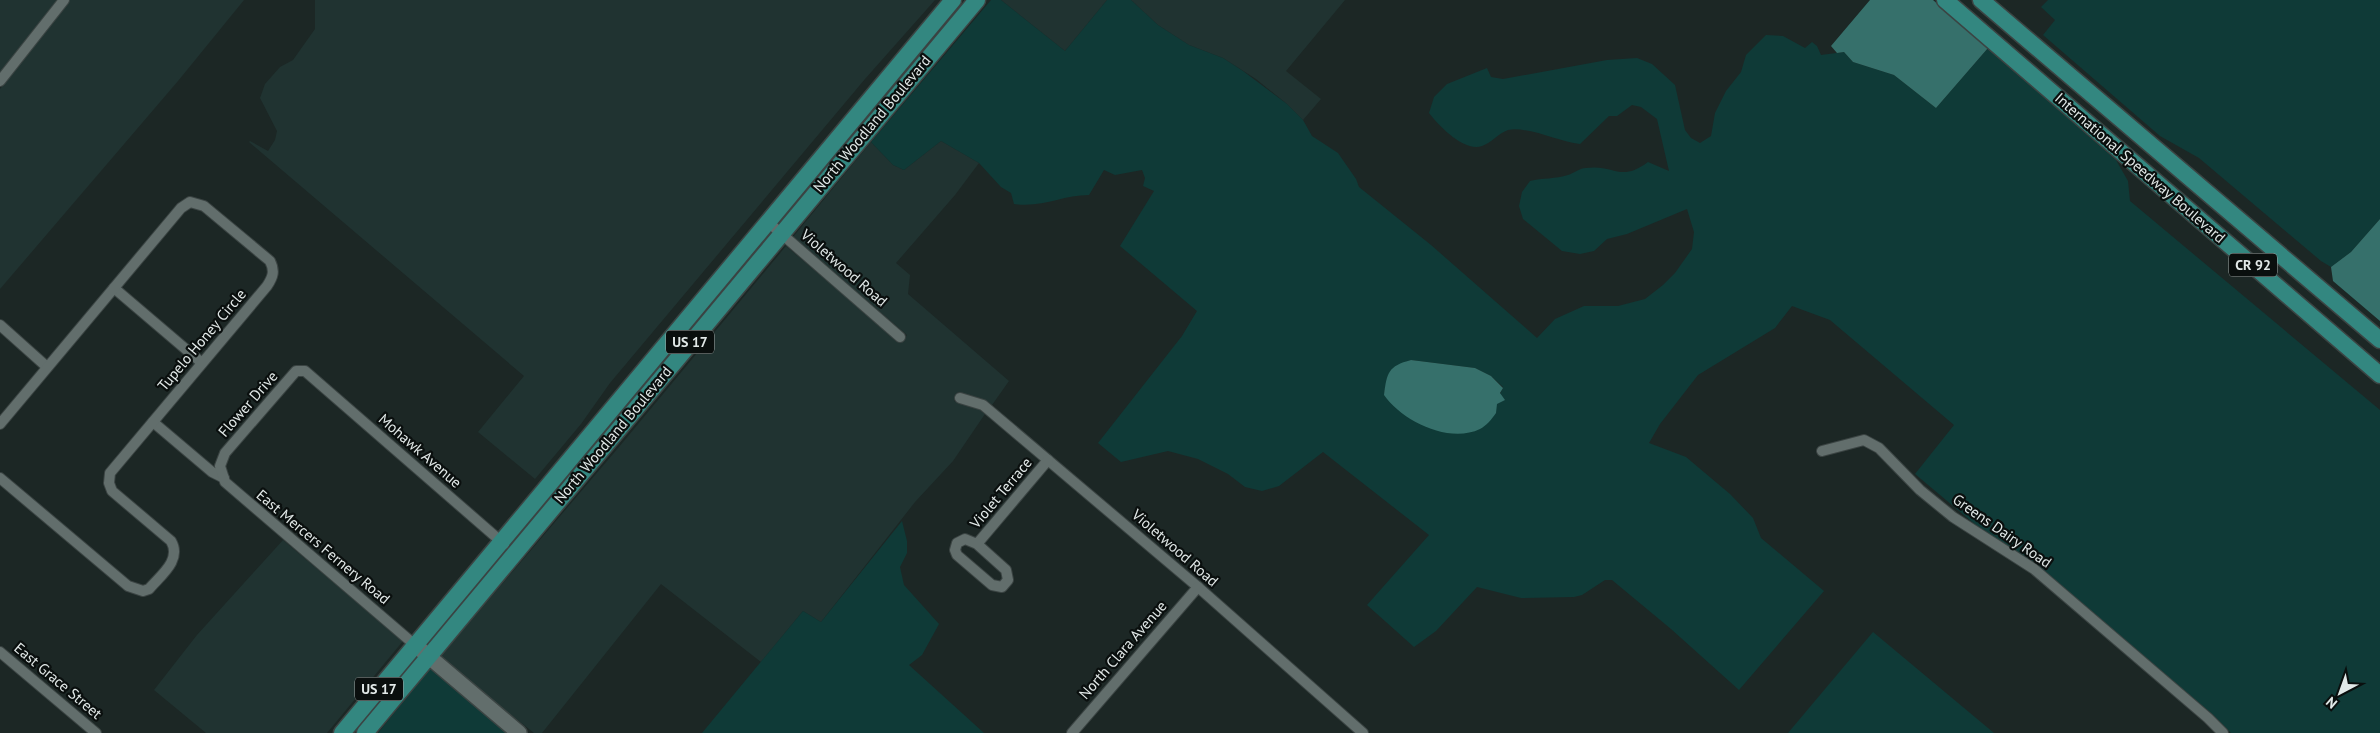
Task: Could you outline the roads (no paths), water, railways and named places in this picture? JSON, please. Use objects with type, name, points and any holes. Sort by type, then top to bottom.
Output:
[{"type":"main road","points":[[958,0],[956,14],[960,20]]},
{"type":"main road","name":"North Woodland Boulevard","points":[[365,733],[976,0]]},
{"type":"main road","name":"International Speedway Boulevard","points":[[1946,0],[2380,375]]},
{"type":"main road","name":"International Speedway Boulevard","points":[[1981,0],[2380,340]]},
{"type":"main road","points":[[933,52],[944,29],[948,6]]},
{"type":"main road","name":"North Woodland Boulevard","points":[[342,733],[948,6]]},
{"type":"street","points":[[0,81],[64,0]]},
{"type":"street","name":"Tupelo Honey Circle","points":[[0,424],[181,208],[190,202],[204,206],[270,261],[274,269],[267,286],[110,473],[108,483],[112,491],[171,541],[174,548],[173,561],[148,589],[143,591],[128,586],[0,478]]},
{"type":"street","name":"Violetwood Road","points":[[768,222],[900,337]]},
{"type":"street","points":[[114,288],[202,363]]},
{"type":"street","points":[[0,325],[48,367]]},
{"type":"street","name":"Flower Drive","points":[[220,466],[225,453],[296,371],[305,371]]},
{"type":"street","name":"Mohawk Avenue","points":[[305,371],[514,554]]},
{"type":"street","name":"Violetwood Road","points":[[960,398],[983,405],[1198,586],[1363,733]]},
{"type":"street","points":[[153,422],[212,472],[224,478]]},
{"type":"street","points":[[587,439],[601,450]]},
{"type":"street","name":"Greens Dairy Road","points":[[1822,451],[1864,440],[1879,448],[1920,490],[1953,517],[2034,569],[2224,733]]},
{"type":"street","name":"Violet Terrace","points":[[977,544],[1048,460]]},
{"type":"street","name":"East Mercers Fernery Road","points":[[220,466],[224,478],[236,493],[416,645]]},
{"type":"street","name":"Violet Terrace","points":[[965,539],[977,544],[1006,570],[1008,580],[1002,587],[992,585],[957,555],[955,550],[957,543],[965,539]]},
{"type":"street","name":"North Clara Avenue","points":[[1072,733],[1198,586]]},
{"type":"street","points":[[416,645],[518,733]]},
{"type":"street","name":"East Grace Street","points":[[0,652],[96,733]]}]
